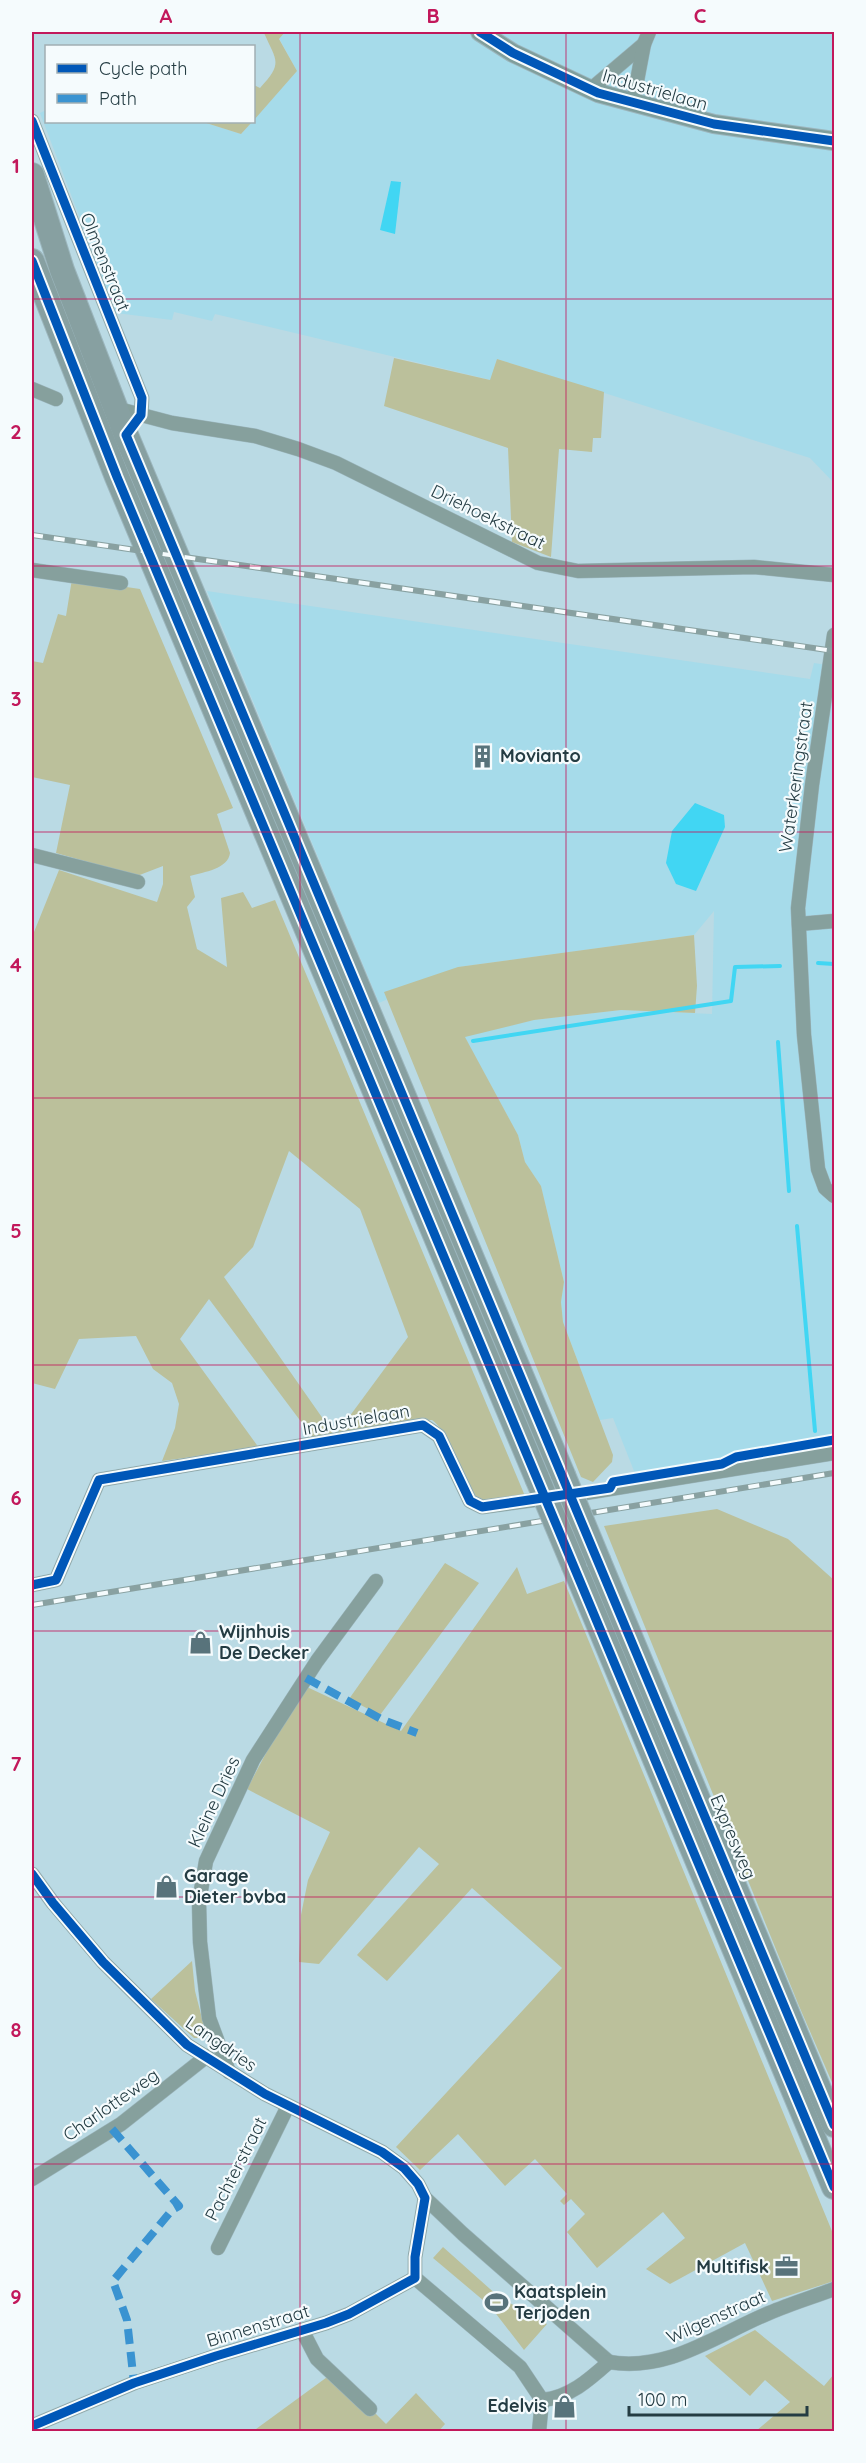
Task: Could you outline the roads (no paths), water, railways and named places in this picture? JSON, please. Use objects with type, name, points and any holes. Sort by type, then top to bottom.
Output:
[{"type":"highway","name":"Expresweg","points":[[32,175],[62,270],[126,435],[834,2125]]},
{"type":"highway","points":[[32,261],[117,477],[834,2187]]},
{"type":"street","name":"Industrielaan","points":[[480,32],[513,53],[591,89],[633,102],[714,124],[834,141]]},
{"type":"street","name":"Industrielaan","points":[[591,89],[647,38]]},
{"type":"street","points":[[633,102],[647,38]]},
{"type":"street","name":"Olmenstraat","points":[[32,121],[142,398],[141,415]]},
{"type":"street","points":[[32,389],[56,399]]},
{"type":"street","name":"Driehoekstraat","points":[[115,408],[172,423],[255,436],[336,463],[538,563],[578,571],[754,567],[834,574]]},
{"type":"street","points":[[126,435],[141,415]]},
{"type":"street","points":[[32,570],[122,583]]},
{"type":"street","name":"Waterkeringstraat","points":[[834,635],[812,785],[798,908],[804,1035],[818,1169],[825,1188],[834,1196]]},
{"type":"street","points":[[32,855],[138,882]]},
{"type":"street","points":[[799,924],[834,921]]},
{"type":"street","name":"Industrielaan","points":[[32,1585],[56,1580],[99,1480],[423,1425],[438,1436],[470,1501],[482,1507],[569,1496],[834,1453]]},
{"type":"street","name":"Kleine Dries","points":[[229,2072],[209,2018],[200,1942],[199,1902],[206,1862],[253,1760],[317,1661],[376,1581]]},
{"type":"street","name":"Langdries","points":[[32,1874],[53,1903],[103,1962],[187,2045],[288,2106],[382,2152],[404,2168],[418,2184],[425,2198],[609,2362]]},
{"type":"street","name":"Charlotteweg","points":[[32,2179],[121,2124],[207,2056]]},
{"type":"street","name":"Pachterstraat","points":[[218,2248],[288,2106]]},
{"type":"street","points":[[425,2198],[415,2257],[415,2278],[520,2367],[542,2400],[539,2432]]},
{"type":"street","name":"Binnenstraat","points":[[32,2427],[134,2383],[349,2314],[415,2278]]},
{"type":"street","name":"Wilgenstraat","points":[[609,2362],[630,2366],[659,2361],[691,2350],[768,2313],[834,2289]]},
{"type":"street","name":"Binnenstraat","points":[[302,2330],[317,2359],[370,2409]]},
{"type":"street","points":[[542,2400],[559,2397],[574,2390],[609,2362]]},
{"type":"water","points":[[391,181],[401,182],[395,234],[380,230]]},
{"type":"water","points":[[695,803],[724,815],[725,827],[696,891],[676,884],[666,863],[672,831]]},
{"type":"waterway","points":[[818,963],[834,964]]},
{"type":"waterway","points":[[473,1041],[731,1001],[735,967],[780,966]]},
{"type":"waterway","points":[[778,1042],[789,1191]]},
{"type":"waterway","points":[[797,1226],[815,1431]]},
{"type":"railway","points":[[32,535],[834,651]]},
{"type":"railway","points":[[32,1605],[834,1473]]},
{"type":"place","name":"Movianto","points":[[482,756]]},
{"type":"place","name":"Wijnhuis De Decker","points":[[201,1642]]},
{"type":"place","name":"Garage Dieter bvba","points":[[166,1886]]},
{"type":"place","name":"Multifisk","points":[[787,2267]]},
{"type":"place","name":"Kaatsplein Terjoden","points":[[496,2302]]},
{"type":"place","name":"Edelvis","points":[[565,2406]]}]
